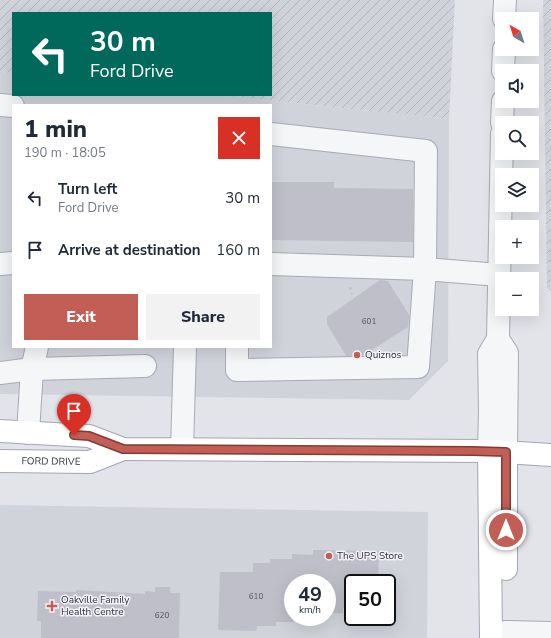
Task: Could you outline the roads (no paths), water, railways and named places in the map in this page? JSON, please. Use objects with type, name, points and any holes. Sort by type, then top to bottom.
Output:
[{"type":"main road","name":"FORD DRIVE","points":[[0,431],[89,436],[123,449],[498,452],[551,455]]},
{"type":"main road","name":"FORD DRIVE","points":[[0,461],[90,462],[123,449]]},
{"type":"main road","points":[[498,452],[501,636]]},
{"type":"street","points":[[504,12],[505,0]]},
{"type":"street","points":[[0,105],[12,106]]},
{"type":"street","points":[[237,348],[237,370],[418,367],[425,269],[426,151],[272,134]]},
{"type":"street","points":[[499,272],[501,160]]},
{"type":"street","points":[[0,264],[12,263]]},
{"type":"street","points":[[272,264],[425,269],[495,275]]},
{"type":"street","points":[[498,316],[498,339],[507,353],[498,452]]},
{"type":"street","points":[[28,433],[32,369],[37,348]]},
{"type":"street","points":[[182,449],[185,348]]},
{"type":"street","points":[[0,373],[32,369],[145,366]]},
{"type":"street","points":[[501,636],[551,633]]},
{"type":"place","name":"Quiznos","points":[[357,355]]},
{"type":"place","name":"The UPS Store","points":[[329,556]]},
{"type":"place","name":"Oakville Family Health Centre","points":[[52,606]]}]
